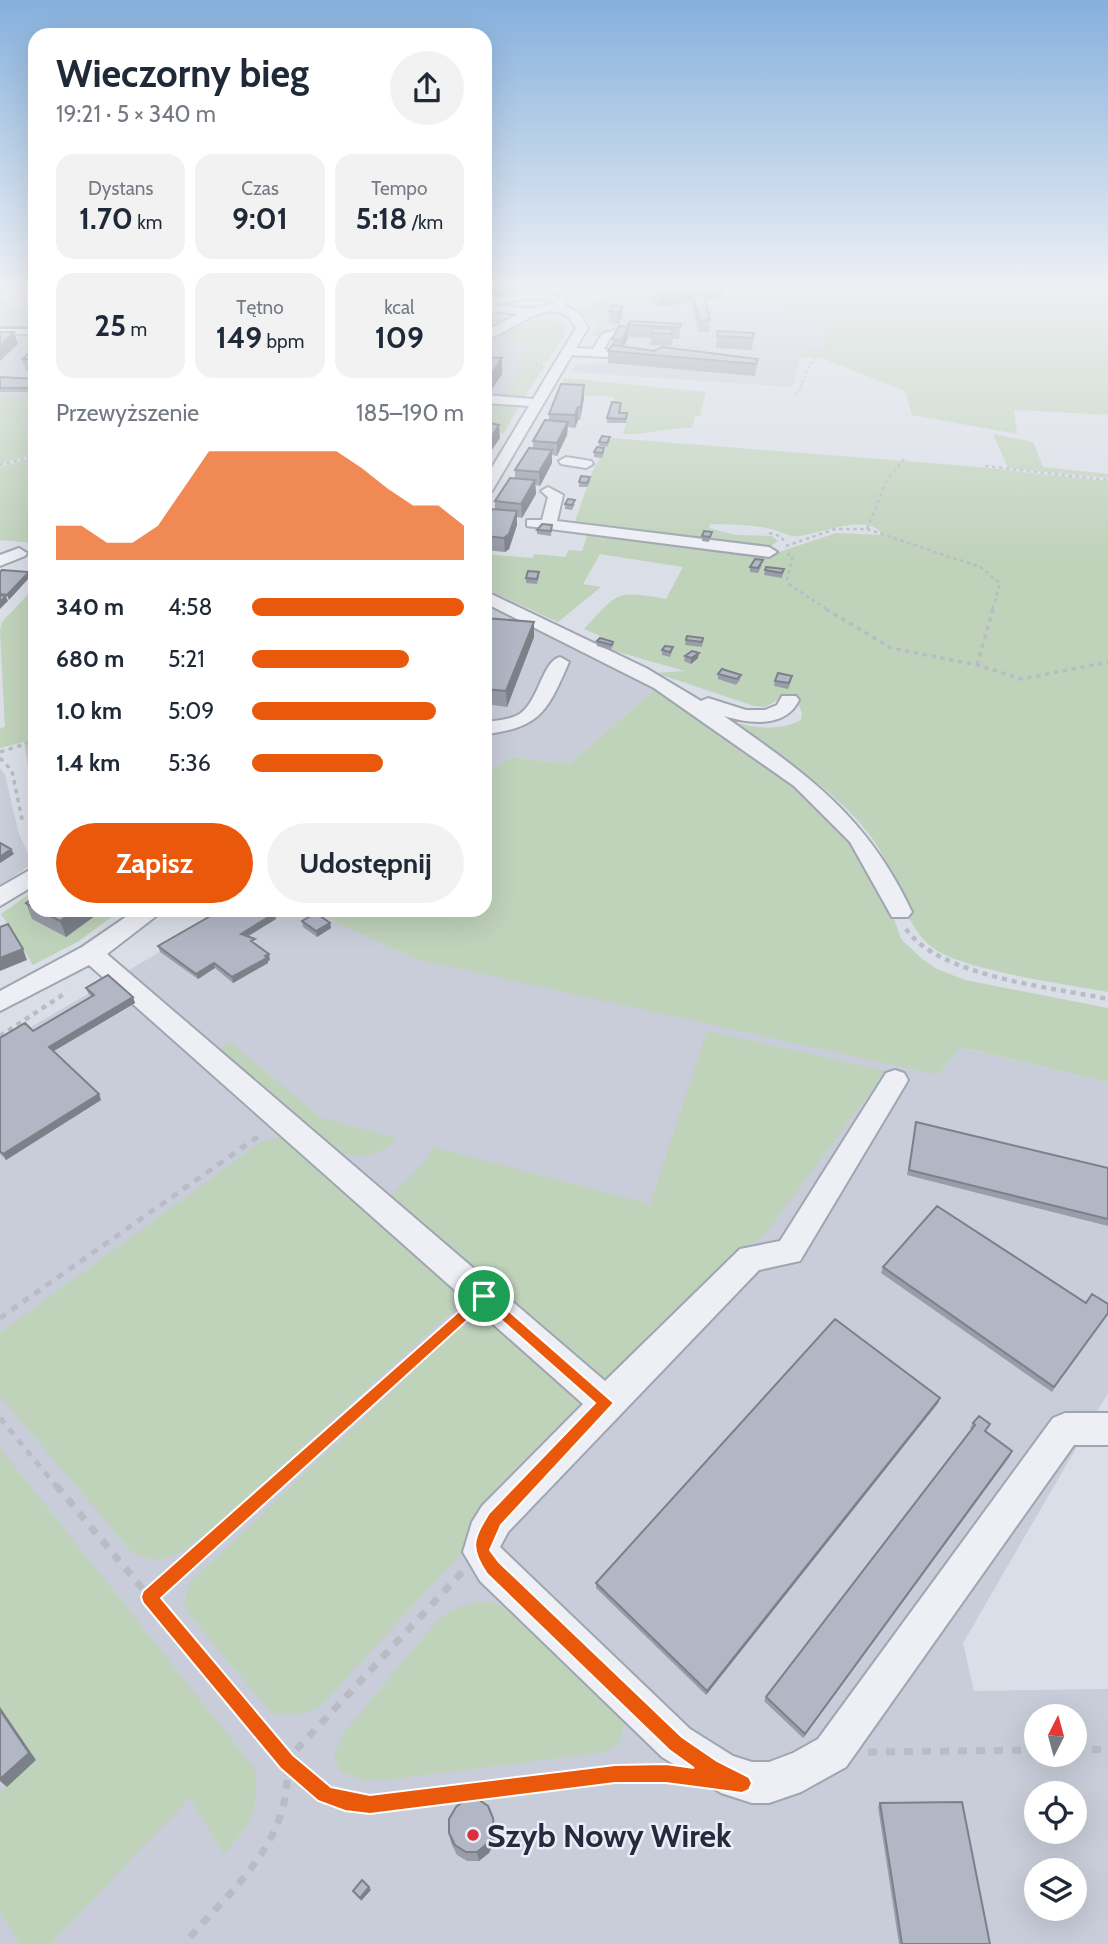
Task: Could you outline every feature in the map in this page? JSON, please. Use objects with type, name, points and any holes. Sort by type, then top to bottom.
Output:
[{"type":"street","points":[[492,479],[551,379]]},
{"type":"street","points":[[492,400],[537,403]]},
{"type":"street","points":[[566,461],[586,464]]},
{"type":"street","points":[[548,491],[556,495],[540,524],[769,552]]},
{"type":"street","points":[[0,561],[19,553]]},
{"type":"street","points":[[492,600],[662,685],[729,713],[748,717],[778,713],[785,709],[789,700]]},
{"type":"street","points":[[492,727],[517,725],[527,720],[538,707],[560,662]]},
{"type":"street","points":[[662,685],[799,778],[828,803],[869,854],[900,912]]},
{"type":"street","points":[[0,898],[28,879]]},
{"type":"street","points":[[0,1003],[91,953],[142,917]]},
{"type":"street","points":[[91,953],[284,1118],[606,1403]]},
{"type":"street","points":[[895,1080],[789,1252],[751,1258],[495,1519],[485,1535],[481,1552],[493,1568],[676,1744],[710,1767],[742,1783],[772,1783],[810,1768],[832,1753],[1065,1429],[1108,1429]]},
{"type":"path","points":[[795,394],[799,393],[803,379]]},
{"type":"path","points":[[0,465],[28,458]]},
{"type":"path","points":[[867,529],[877,498],[886,488],[893,467],[904,459]]},
{"type":"path","points":[[985,466],[1108,480]]},
{"type":"path","points":[[769,552],[835,529],[867,529],[980,567],[1000,583],[977,664]]},
{"type":"path","points":[[769,552],[793,556],[787,580],[790,585],[872,639],[891,648],[977,664],[1022,679],[1108,662]]},
{"type":"path","points":[[0,752],[28,743]]},
{"type":"path","points":[[0,758],[12,771],[23,824]]},
{"type":"path","points":[[900,912],[912,939],[939,958],[961,968],[1108,999]]},
{"type":"path","points":[[0,1036],[71,990]]},
{"type":"path","points":[[0,1318],[284,1118]]},
{"type":"path","points":[[149,1597],[484,1296]]},
{"type":"path","points":[[0,1418],[286,1761],[325,1794],[345,1802],[370,1804],[578,1777],[678,1774]]},
{"type":"path","points":[[286,1761],[481,1552]]},
{"type":"path","points":[[1087,1750],[1108,1749]]},
{"type":"path","points":[[832,1753],[1024,1750]]},
{"type":"path","points":[[184,1944],[263,1850],[280,1823],[290,1785],[286,1761]]},
{"type":"shaded area","points":[[0,379],[28,379],[28,397],[0,397]]},
{"type":"shaded area","points":[[492,379],[520,379],[506,404],[492,403]]},
{"type":"shaded area","points":[[671,379],[794,379],[792,387]]},
{"type":"shaded area","points":[[492,608],[655,689],[570,764],[512,757],[492,770]]},
{"type":"shaded area","points":[[0,768],[5,775],[19,834],[28,853],[28,866],[0,886]]},
{"type":"shaded area","points":[[220,917],[325,917],[415,959],[958,1047],[1108,1082],[1108,1393],[963,1643],[974,1691],[1108,1689],[1108,1944],[0,1944],[0,1045]]},
{"type":"green space","points":[[513,379],[536,379],[524,397],[505,396]]},
{"type":"green space","points":[[564,379],[706,392],[700,416],[695,416],[692,428],[623,434],[627,418],[619,417],[612,407],[615,397],[557,394]]},
{"type":"green space","points":[[874,379],[1108,379],[1108,415],[1014,410],[1017,434],[912,415],[905,391]]},
{"type":"green space","points":[[0,397],[28,397],[28,456],[0,464]]},
{"type":"green space","points":[[492,403],[519,407],[504,433],[492,432]]},
{"type":"green space","points":[[993,434],[1033,442],[1043,467],[1108,474],[1108,478],[1008,468]]},
{"type":"green space","points":[[612,438],[968,466],[1108,481],[1108,992],[992,970],[948,956],[923,939],[908,915],[885,859],[864,827],[808,776],[724,719],[772,728],[792,724],[801,720],[802,713],[798,703],[781,698],[765,707],[754,706],[656,673],[685,671],[590,644],[602,637],[584,629],[604,607],[626,595],[666,599],[683,567],[600,554],[583,584],[601,587],[558,622],[492,592],[492,555],[565,557],[569,550],[582,551],[588,532],[770,555],[836,533],[882,535],[876,528],[867,525],[844,526],[796,536],[759,527],[710,524],[709,528],[735,535],[772,536],[778,541],[759,550],[573,527],[592,472]]},
{"type":"green space","points":[[28,459],[28,542],[0,540],[0,467]]},
{"type":"green space","points":[[28,594],[28,766],[24,742],[0,748],[0,728],[5,727],[0,631],[2,622]]},
{"type":"green space","points":[[655,689],[790,778],[842,826],[892,913],[901,939],[922,959],[937,969],[965,980],[1108,1008],[1108,1082],[959,1047],[938,1075],[415,959],[325,917],[492,917],[492,770],[512,757],[570,764]]},
{"type":"green space","points":[[28,895],[28,917],[43,917],[66,937],[93,917],[112,917],[79,941],[33,965],[1,914]]},
{"type":"green space","points":[[707,1031],[886,1071],[769,1229],[760,1239],[736,1251],[607,1385],[391,1196],[427,1160],[433,1147],[650,1204]]},
{"type":"green space","points":[[230,1042],[321,1118],[398,1138],[382,1150],[369,1155],[349,1155],[337,1150],[303,1124],[218,1049]]},
{"type":"green space","points":[[285,1136],[451,1281],[459,1300],[454,1310],[201,1539],[167,1558],[151,1559],[141,1556],[131,1551],[0,1396],[0,1333],[261,1142]]},
{"type":"green space","points":[[482,1321],[497,1325],[575,1394],[580,1405],[569,1424],[458,1557],[324,1702],[300,1714],[272,1713],[191,1617],[184,1602],[190,1582],[459,1328]]},
{"type":"green space","points":[[0,1448],[255,1769],[256,1797],[252,1816],[224,1854],[190,1798],[50,1944],[20,1944],[0,1911],[0,1793],[36,1760],[0,1707]]},
{"type":"green space","points":[[491,1601],[509,1612],[606,1698],[625,1721],[620,1742],[606,1752],[394,1779],[361,1780],[340,1771],[334,1755],[343,1734],[437,1621],[462,1606]]},
{"type":"building","points":[[0,379],[28,379],[28,388],[0,388]]},
{"type":"building","points":[[561,384],[584,385],[581,408],[578,407],[575,415],[549,414]]},
{"type":"building","points":[[612,402],[621,403],[619,413],[627,413],[626,419],[607,418]]},
{"type":"building","points":[[545,420],[568,422],[557,443],[533,441]]},
{"type":"building","points":[[492,424],[499,425],[492,436]]},
{"type":"building","points":[[602,436],[610,437],[607,443],[599,442]]},
{"type":"building","points":[[597,447],[604,448],[602,453],[594,452]]},
{"type":"building","points":[[529,448],[552,450],[539,472],[515,470]]},
{"type":"building","points":[[581,476],[590,477],[587,483],[579,482]]},
{"type":"building","points":[[510,478],[535,480],[521,504],[495,501]]},
{"type":"building","points":[[568,499],[575,500],[572,505],[565,504]]},
{"type":"building","points":[[492,509],[517,511],[509,534],[504,538],[492,537]]},
{"type":"building","points":[[542,524],[552,525],[551,531],[537,530]]},
{"type":"building","points":[[704,531],[712,532],[710,537],[702,536]]},
{"type":"building","points":[[755,559],[763,560],[758,568],[750,567]]},
{"type":"building","points":[[766,567],[784,569],[782,573],[765,570]]},
{"type":"building","points":[[528,571],[539,572],[537,579],[526,578]]},
{"type":"building","points":[[0,572],[28,573],[7,595],[0,594]]},
{"type":"building","points":[[492,619],[534,622],[506,691],[492,690]]},
{"type":"building","points":[[687,636],[703,638],[702,642],[686,640]]},
{"type":"building","points":[[600,638],[613,642],[612,645],[597,641]]},
{"type":"building","points":[[665,646],[673,647],[670,652],[662,650]]},
{"type":"building","points":[[692,651],[699,653],[691,658],[685,656]]},
{"type":"building","points":[[722,669],[741,675],[737,679],[718,674]]},
{"type":"building","points":[[778,673],[792,676],[789,683],[775,681]]},
{"type":"building","points":[[0,843],[11,849],[0,857]]},
{"type":"building","points":[[209,917],[269,917],[241,934],[255,939],[251,941],[269,954],[265,956],[267,958],[232,977],[214,963],[196,974],[158,946]]},
{"type":"building","points":[[309,917],[322,917],[330,923],[316,931],[302,921]]},
{"type":"building","points":[[8,924],[23,949],[0,958],[0,927]]},
{"type":"building","points":[[108,975],[133,997],[49,1047],[99,1094],[3,1154],[0,1151],[0,1038],[25,1023],[33,1031],[94,995],[86,988]]},
{"type":"building","points":[[916,1122],[1108,1168],[1108,1219],[909,1170]]},
{"type":"building","points":[[937,1206],[1086,1303],[1092,1294],[1108,1304],[1108,1313],[1054,1387],[883,1267]]},
{"type":"building","points":[[835,1319],[940,1398],[707,1691],[596,1583]]},
{"type":"building","points":[[979,1416],[990,1424],[985,1431],[1012,1451],[805,1734],[766,1697],[975,1425],[973,1423]]},
{"type":"building","points":[[0,1710],[29,1753],[0,1779]]},
{"type":"building","name":"Szyb Nowy Wirek","points":[[466,1799],[479,1800],[488,1806],[493,1818],[494,1831],[488,1843],[477,1852],[466,1852],[455,1845],[449,1833],[449,1819],[456,1807]]},
{"type":"building","points":[[962,1802],[990,1944],[902,1944],[880,1803]]},
{"type":"building","points":[[362,1880],[369,1887],[360,1898],[353,1891]]},
{"type":"place","name":"Szyb Nowy Wirek","points":[[473,1835]]},
{"type":"route","points":[[484,1296],[606,1403],[495,1519],[485,1535],[481,1552],[493,1568],[676,1744],[710,1767],[742,1783],[666,1773],[615,1774],[370,1804],[345,1802],[325,1794],[286,1761],[149,1597],[484,1296]]}]
